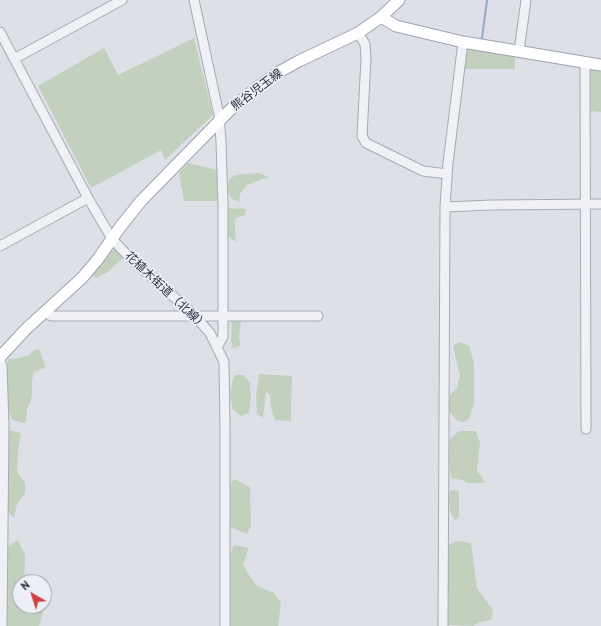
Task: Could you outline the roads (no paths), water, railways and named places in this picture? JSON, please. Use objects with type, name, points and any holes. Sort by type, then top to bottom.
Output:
[{"type":"main road","name":"熊谷児玉線","points":[[0,357],[13,341],[82,278],[150,190],[245,97],[279,72],[299,60],[358,33],[381,17],[394,2]]},
{"type":"main road","points":[[381,17],[396,26],[463,42],[601,65]]},
{"type":"street","points":[[14,59],[122,0]]},
{"type":"street","points":[[194,0],[220,120],[223,204],[223,337],[217,346]]},
{"type":"street","points":[[518,51],[526,0]]},
{"type":"street","name":"花植木街道（北線）","points":[[0,32],[88,198],[112,239],[132,260],[196,317],[210,333],[224,362],[226,626]]},
{"type":"street","points":[[358,33],[365,44],[366,58],[362,136],[366,143],[423,171],[447,174]]},
{"type":"street","points":[[443,626],[445,207],[447,174],[463,42]]},
{"type":"street","points":[[585,62],[586,429]]},
{"type":"street","points":[[0,246],[88,198]]},
{"type":"street","points":[[445,207],[601,204]]},
{"type":"street","points":[[46,311],[51,316],[318,316]]},
{"type":"street","points":[[0,361],[2,366],[2,626]]},
{"type":"waterway","points":[[482,38],[487,0]]}]
